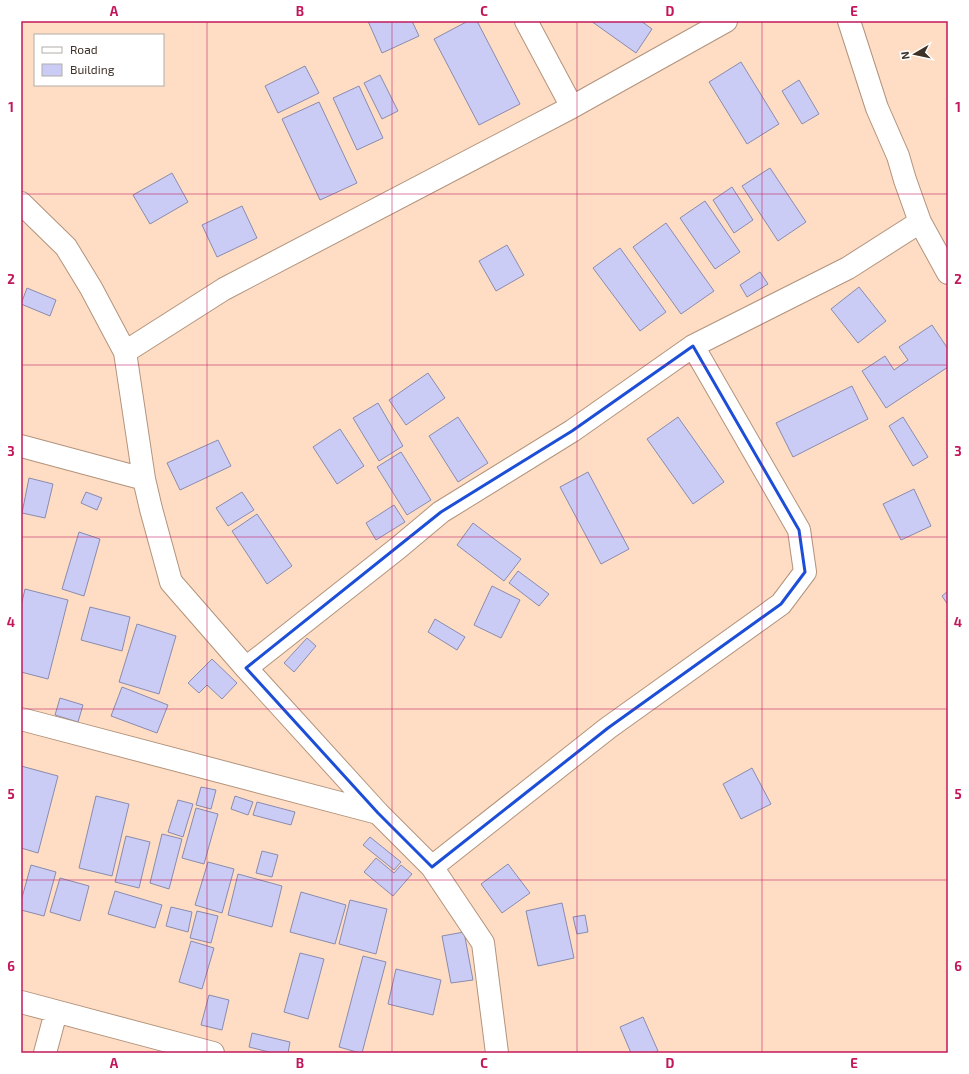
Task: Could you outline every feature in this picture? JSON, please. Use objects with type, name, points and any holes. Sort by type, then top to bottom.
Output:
[{"type":"street","points":[[526,21],[572,107]]},
{"type":"street","points":[[125,352],[224,289],[572,107],[726,21]]},
{"type":"street","points":[[850,21],[877,108],[898,156],[920,222],[948,273]]},
{"type":"street","points":[[21,203],[66,247],[91,288],[125,352],[144,479],[150,509],[171,582],[246,668],[378,813],[432,867],[483,943],[497,1053]]},
{"type":"street","points":[[246,668],[398,548],[441,512],[572,431],[693,346],[848,268],[920,222]]},
{"type":"street","points":[[432,867],[608,728],[781,604],[805,572],[799,530],[693,346]]},
{"type":"street","points":[[21,446],[144,479]]},
{"type":"street","points":[[21,719],[378,813]]},
{"type":"street","points":[[21,1002],[212,1053]]},
{"type":"street","points":[[45,1053],[56,1012]]},
{"type":"highlighted area","points":[[693,346],[799,530],[805,572],[781,604],[608,728],[432,867],[378,813],[246,668],[441,512],[572,431]]},
{"type":"building","points":[[368,21],[412,21],[419,36],[382,53]]},
{"type":"building","points":[[468,21],[477,21],[520,104],[479,125],[434,39]]},
{"type":"building","points":[[591,21],[641,21],[652,29],[636,53]]},
{"type":"building","points":[[741,62],[779,124],[747,144],[709,82]]},
{"type":"building","points":[[305,66],[319,93],[278,113],[265,86]]},
{"type":"building","points":[[380,75],[398,111],[382,119],[364,83]]},
{"type":"building","points":[[799,80],[819,114],[802,124],[782,91]]},
{"type":"building","points":[[359,86],[383,138],[357,150],[333,98]]},
{"type":"building","points":[[319,102],[357,183],[320,200],[282,119]]},
{"type":"building","points":[[770,168],[806,222],[778,241],[742,186]]},
{"type":"building","points":[[172,173],[188,202],[150,224],[133,195]]},
{"type":"building","points":[[732,187],[753,220],[734,233],[713,200]]},
{"type":"building","points":[[705,201],[740,252],[715,269],[680,218]]},
{"type":"building","points":[[242,206],[257,238],[217,257],[202,225]]},
{"type":"building","points":[[666,223],[714,291],[681,314],[633,247]]},
{"type":"building","points":[[507,245],[524,275],[496,291],[479,261]]},
{"type":"building","points":[[620,248],[666,312],[640,331],[593,268]]},
{"type":"building","points":[[760,272],[768,284],[747,297],[740,285]]},
{"type":"building","points":[[859,287],[886,321],[858,343],[831,309]]},
{"type":"building","points":[[27,288],[56,300],[50,316],[21,304]]},
{"type":"building","points":[[932,325],[948,349],[948,367],[886,408],[862,371],[885,356],[894,370],[908,360],[899,347]]},
{"type":"building","points":[[428,373],[445,398],[406,425],[389,400]]},
{"type":"building","points":[[852,386],[868,419],[793,457],[776,423]]},
{"type":"building","points":[[378,403],[403,446],[379,461],[353,418]]},
{"type":"building","points":[[458,417],[488,463],[458,482],[429,436]]},
{"type":"building","points":[[678,417],[724,482],[693,504],[647,439]]},
{"type":"building","points":[[903,417],[928,457],[913,466],[889,426]]},
{"type":"building","points":[[340,429],[364,466],[337,484],[313,447]]},
{"type":"building","points":[[218,440],[231,466],[180,490],[167,463]]},
{"type":"building","points":[[401,452],[431,500],[407,515],[377,467]]},
{"type":"building","points":[[588,472],[629,549],[601,564],[560,487]]},
{"type":"building","points":[[29,478],[53,484],[45,518],[22,513]]},
{"type":"building","points":[[914,489],[931,526],[901,540],[883,504]]},
{"type":"building","points":[[86,492],[102,498],[97,510],[81,503]]},
{"type":"building","points":[[242,492],[254,510],[228,526],[216,508]]},
{"type":"building","points":[[394,505],[405,522],[376,540],[366,523]]},
{"type":"building","points":[[257,514],[292,566],[267,584],[232,531]]},
{"type":"building","points":[[473,523],[521,559],[504,581],[457,545]]},
{"type":"building","points":[[79,532],[100,539],[84,596],[62,589]]},
{"type":"building","points":[[518,571],[549,594],[539,606],[509,583]]},
{"type":"building","points":[[492,586],[520,600],[501,638],[474,625]]},
{"type":"building","points":[[25,589],[68,600],[48,679],[21,672],[21,606]]},
{"type":"building","points":[[948,591],[948,605],[942,596]]},
{"type":"building","points":[[90,607],[130,617],[122,651],[81,640]]},
{"type":"building","points":[[435,619],[465,637],[457,650],[428,632]]},
{"type":"building","points":[[137,624],[176,636],[159,694],[119,682]]},
{"type":"building","points":[[307,638],[316,646],[294,672],[284,663]]},
{"type":"building","points":[[212,659],[237,683],[222,699],[207,685],[199,693],[188,683]]},
{"type":"building","points":[[122,687],[168,705],[157,733],[111,716]]},
{"type":"building","points":[[60,698],[83,705],[78,722],[55,715]]},
{"type":"building","points":[[21,766],[58,776],[38,853],[21,848]]},
{"type":"building","points":[[752,768],[771,804],[741,819],[723,784]]},
{"type":"building","points":[[201,787],[216,790],[211,809],[196,805]]},
{"type":"building","points":[[96,796],[129,804],[112,876],[79,868]]},
{"type":"building","points":[[235,796],[253,802],[248,815],[231,809]]},
{"type":"building","points":[[178,800],[193,804],[183,837],[168,832]]},
{"type":"building","points":[[257,802],[295,812],[291,825],[253,815]]},
{"type":"building","points":[[196,808],[218,814],[204,864],[182,858]]},
{"type":"building","points":[[162,834],[182,839],[169,889],[150,883]]},
{"type":"building","points":[[126,836],[150,842],[139,888],[115,882]]},
{"type":"building","points":[[370,837],[401,862],[394,870],[363,845]]},
{"type":"building","points":[[262,851],[278,855],[272,877],[256,873]]},
{"type":"building","points":[[376,858],[394,873],[401,865],[412,874],[393,896],[364,872]]},
{"type":"building","points":[[208,862],[234,869],[222,913],[195,905]]},
{"type":"building","points":[[508,864],[530,893],[502,913],[481,884]]},
{"type":"building","points":[[31,865],[56,872],[44,916],[21,910],[21,901]]},
{"type":"building","points":[[238,874],[282,886],[272,927],[228,915]]},
{"type":"building","points":[[60,878],[89,886],[80,921],[50,912]]},
{"type":"building","points":[[115,891],[162,905],[155,928],[108,914]]},
{"type":"building","points":[[301,892],[346,905],[335,944],[290,932]]},
{"type":"building","points":[[350,900],[387,909],[376,954],[339,944]]},
{"type":"building","points":[[562,903],[574,958],[538,966],[526,911]]},
{"type":"building","points":[[171,907],[192,912],[188,932],[166,926]]},
{"type":"building","points":[[197,911],[218,916],[211,943],[190,938]]},
{"type":"building","points":[[585,915],[588,932],[577,934],[573,917]]},
{"type":"building","points":[[464,932],[473,980],[451,983],[442,936]]},
{"type":"building","points":[[191,941],[214,948],[202,989],[179,982]]},
{"type":"building","points":[[300,953],[324,959],[308,1019],[284,1012]]},
{"type":"building","points":[[363,956],[386,962],[362,1053],[360,1053],[339,1047]]},
{"type":"building","points":[[396,969],[441,980],[433,1015],[388,1004]]},
{"type":"building","points":[[209,995],[229,1000],[222,1030],[201,1025]]},
{"type":"building","points":[[643,1017],[658,1051],[653,1053],[631,1053],[620,1027]]},
{"type":"building","points":[[252,1033],[290,1042],[288,1053],[273,1053],[249,1047]]}]
